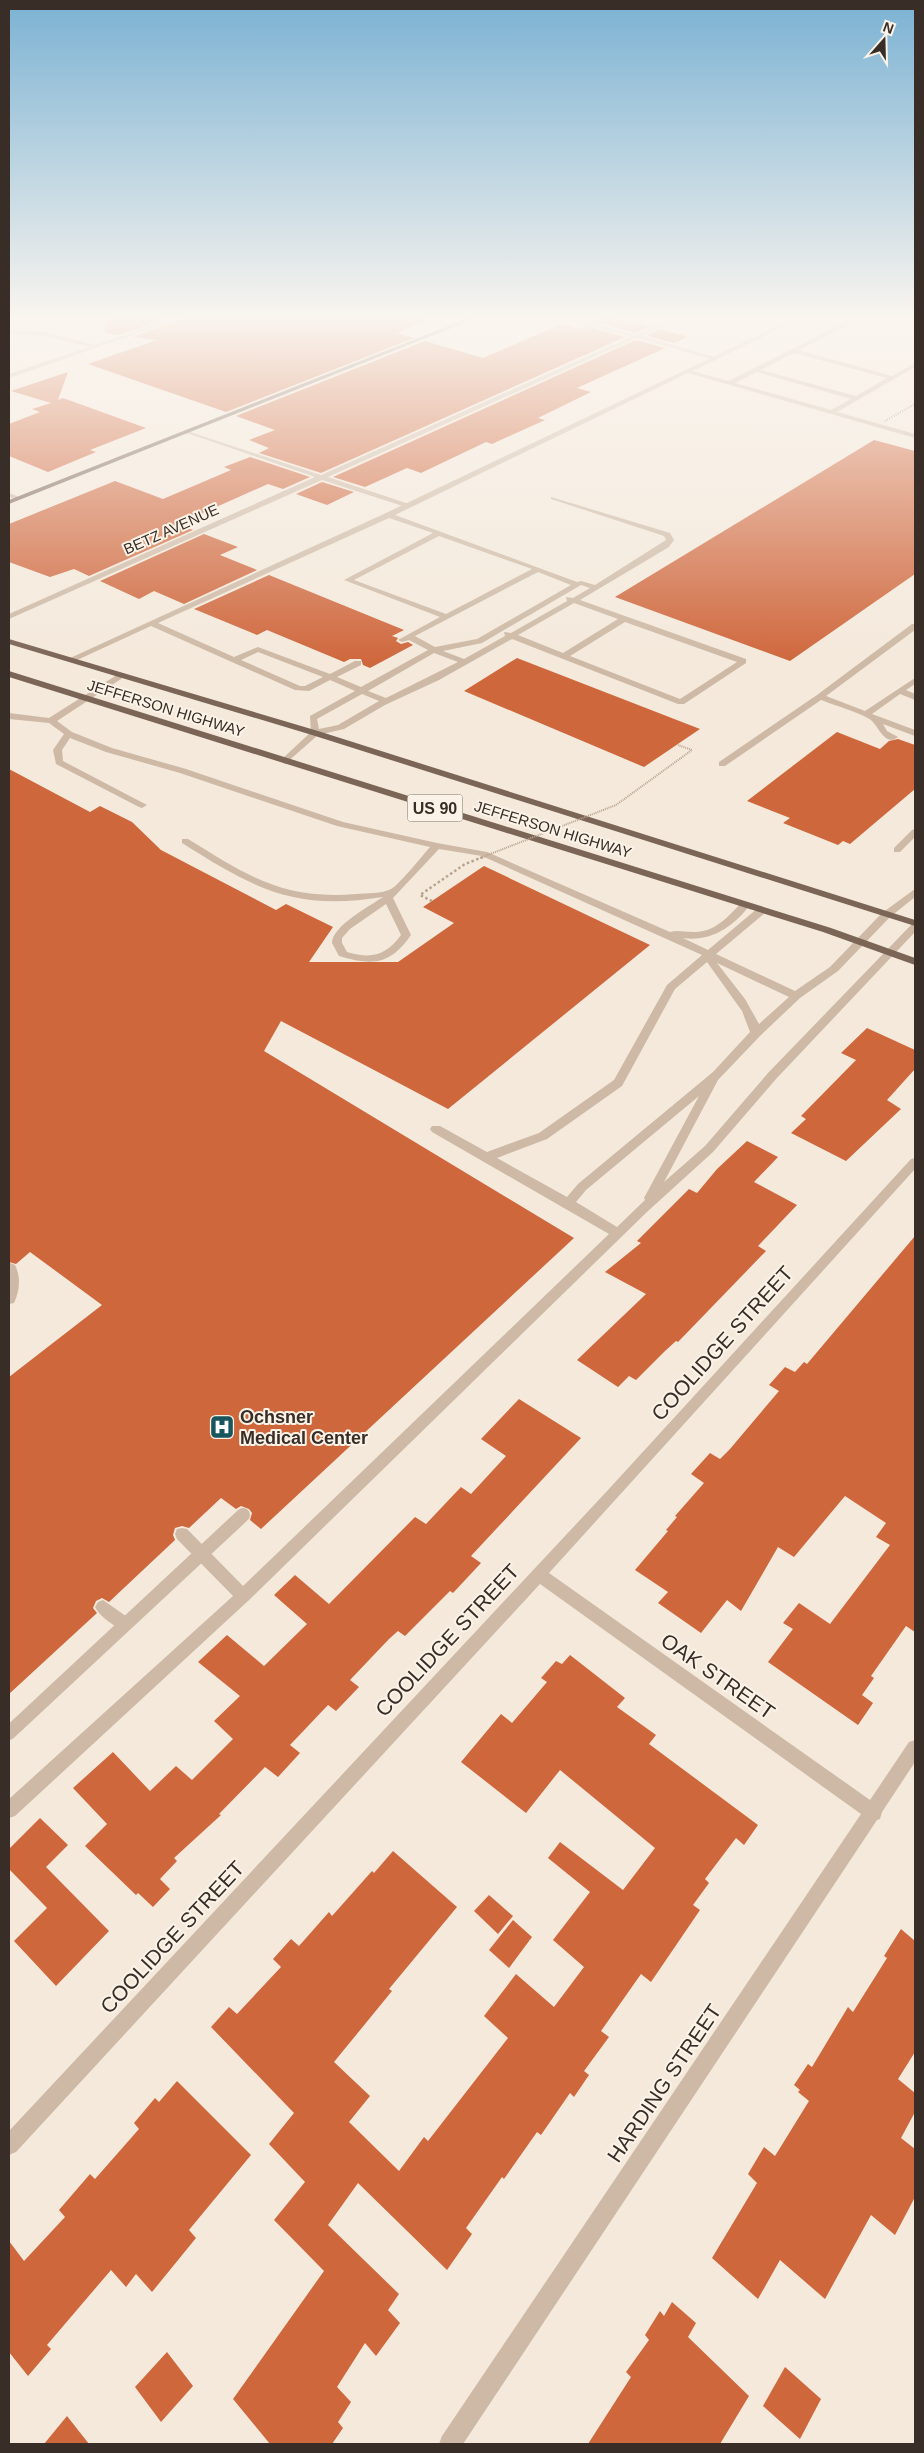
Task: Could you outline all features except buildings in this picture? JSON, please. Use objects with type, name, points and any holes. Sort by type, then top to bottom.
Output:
[{"type":"main road","points":[[9,502],[185,433]]},
{"type":"main road","name":"JEFFERSON HIGHWAY","points":[[9,641],[315,733],[915,923]]},
{"type":"main road","name":"JEFFERSON HIGHWAY","points":[[9,674],[762,910],[915,962]]},
{"type":"street","points":[[193,433],[406,506]]},
{"type":"street","name":"BETZ AVENUE","points":[[9,618],[416,433]]},
{"type":"street","points":[[72,659],[389,515],[557,433]]},
{"type":"street","points":[[9,495],[17,498]]},
{"type":"street","points":[[284,761],[315,733],[341,727],[385,701],[464,662],[596,588],[666,545],[670,540],[667,535],[553,498]]},
{"type":"street","points":[[389,515],[538,568],[576,584]]},
{"type":"street","points":[[439,533],[348,580],[444,616]]},
{"type":"street","points":[[464,662],[405,638],[538,568]]},
{"type":"street","points":[[315,733],[313,718],[434,650],[479,640],[559,596],[576,584],[582,583],[596,588]]},
{"type":"street","points":[[498,630],[681,702],[743,661],[559,596]]},
{"type":"street","points":[[564,656],[624,619]]},
{"type":"street","points":[[151,623],[298,688],[306,689],[358,663]]},
{"type":"street","points":[[722,764],[820,697],[915,626]]},
{"type":"street","points":[[233,660],[258,649],[385,701]]},
{"type":"street","points":[[51,721],[123,675]]},
{"type":"street","points":[[871,716],[915,680]]},
{"type":"street","points":[[900,691],[915,697]]},
{"type":"street","points":[[820,697],[915,734]]},
{"type":"street","points":[[9,716],[51,721],[69,734],[109,750],[183,771],[340,824],[437,846],[484,854],[662,933],[796,996]]},
{"type":"street","points":[[871,716],[884,733],[894,737]]},
{"type":"street","points":[[69,734],[59,743],[56,755],[59,762],[142,805]]},
{"type":"street","points":[[897,850],[915,832]]},
{"type":"street","points":[[185,841],[244,878],[273,890],[303,896],[338,898],[391,895]]},
{"type":"street","points":[[391,895],[406,935],[396,950],[377,960],[360,960],[343,954],[337,943],[338,937],[346,927],[391,895],[437,846]]},
{"type":"street","points":[[568,1203],[582,1187],[717,1075],[756,1033],[796,996],[834,969],[862,943],[886,915],[915,892]]},
{"type":"street","points":[[662,933],[692,936],[717,931],[725,927],[745,905]]},
{"type":"street","points":[[486,1157],[543,1136],[618,1083],[671,987],[762,910]]},
{"type":"street","points":[[9,1810],[243,1596],[644,1208],[709,1149],[772,1076],[915,927]]},
{"type":"street","points":[[708,955],[714,967],[744,1001],[754,1019],[756,1033]]},
{"type":"street","points":[[644,1208],[717,1075]]},
{"type":"street","points":[[436,1129],[568,1203],[619,1234]]},
{"type":"street","name":"COOLIDGE STREET","points":[[9,2146],[538,1574],[915,1162]]},
{"type":"street","points":[[9,1299],[13,1273],[10,1268]]},
{"type":"street","points":[[9,1732],[243,1515]]},
{"type":"street","points":[[182,1534],[243,1596]]},
{"type":"street","name":"OAK STREET","points":[[538,1574],[874,1813]]},
{"type":"street","points":[[103,1607],[125,1624]]},
{"type":"street","name":"HARDING STREET","points":[[450,2444],[874,1813],[915,1748]]},
{"type":"path","points":[[432,901],[420,895],[465,864],[616,805],[692,750],[678,745]]},
{"type":"place","name":"Ochsner Medical Center","points":[[222,1427]]}]
